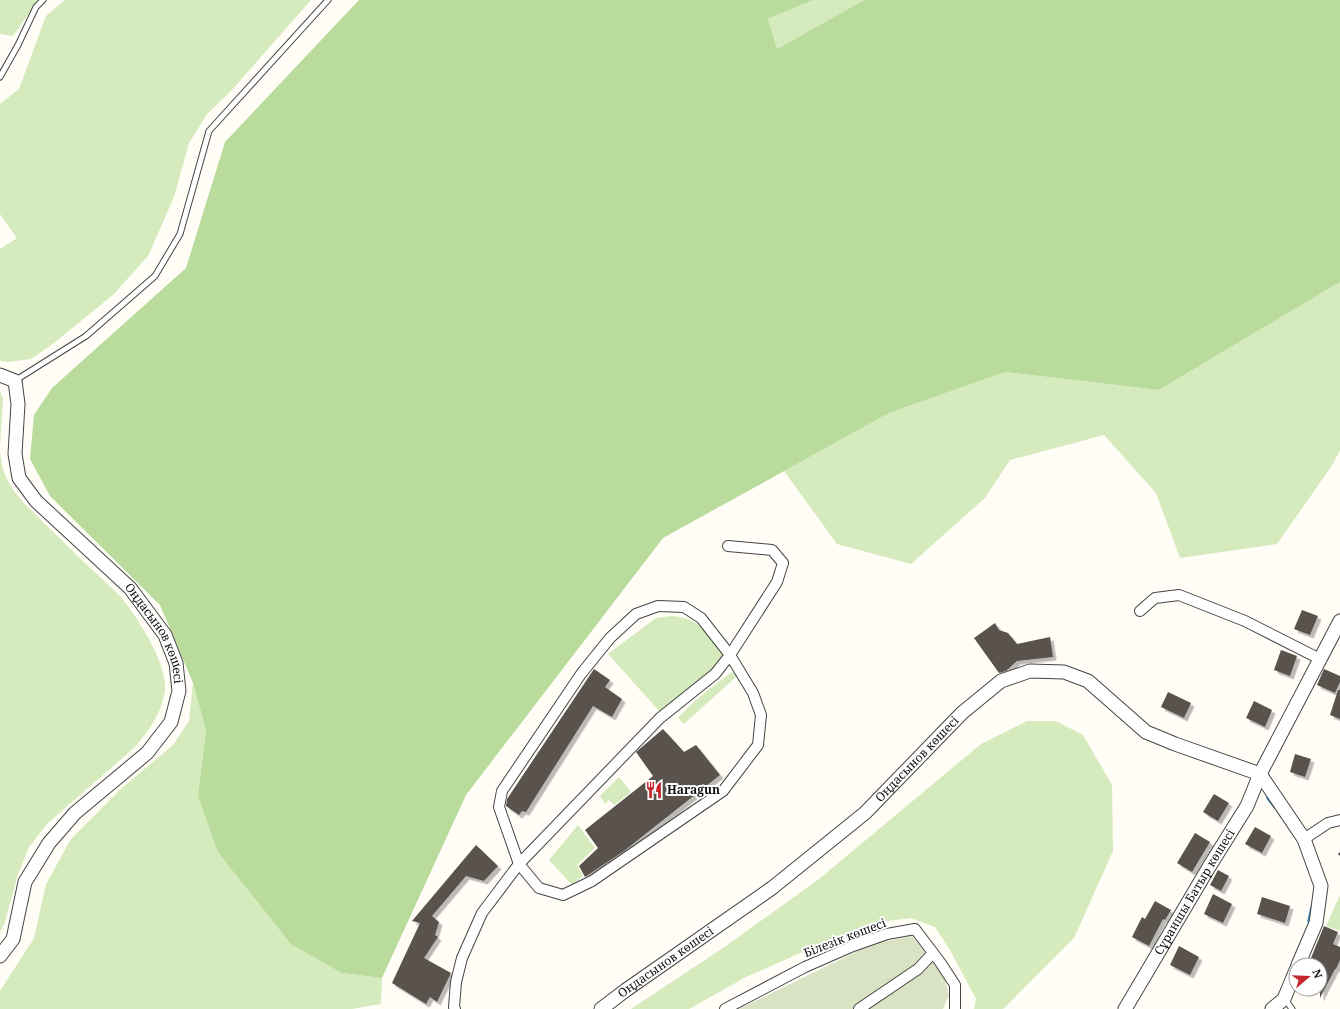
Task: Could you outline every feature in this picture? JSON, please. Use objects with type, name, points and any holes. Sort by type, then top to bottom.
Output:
[{"type":"street","points":[[0,375],[15,381]]},
{"type":"street","name":"Оңдасынов көшесі","points":[[0,956],[13,938],[25,882],[49,844],[75,813],[147,752],[171,722],[179,691],[176,663],[165,635],[130,588],[36,501],[18,478],[15,454],[18,404],[15,381]]},
{"type":"street","points":[[456,1009],[454,1007],[456,982],[462,958],[482,913],[519,864],[660,718],[715,674],[730,655],[777,582],[783,563],[772,550],[728,546]]},
{"type":"street","points":[[1140,611],[1155,598],[1179,594],[1245,621],[1320,659]]},
{"type":"street","points":[[658,606],[684,607],[701,618],[730,655],[754,693],[761,715],[758,745],[723,791],[592,881],[563,895],[539,888],[519,864],[499,807],[502,791],[581,674],[610,638],[636,614],[658,606]]},
{"type":"street","name":"Сұраншы Батыр көшесі","points":[[1125,1009],[1247,806],[1260,774],[1320,659],[1337,634],[1340,621]]},
{"type":"street","name":"Оңдасынов көшесі","points":[[601,1009],[772,888],[865,813],[962,713],[1001,681],[1030,671],[1064,672],[1088,681],[1146,732],[1175,744],[1260,774]]},
{"type":"street","points":[[1260,774],[1304,839],[1321,886],[1316,923],[1301,957]]},
{"type":"street","points":[[1304,839],[1328,823],[1340,820]]},
{"type":"street","name":"Білезік көшесі","points":[[725,1009],[805,967],[854,946],[887,934],[915,929],[955,985],[955,1009]]},
{"type":"street","points":[[859,1009],[918,969],[933,953]]},
{"type":"street","points":[[1272,1009],[1288,1004]]},
{"type":"lane","points":[[0,77],[18,45],[36,7],[43,0]]},
{"type":"lane","points":[[15,381],[86,336],[155,276],[180,234],[209,131],[328,0]]},
{"type":"green space","points":[[0,0],[38,0],[13,36],[0,34]]},
{"type":"green space","points":[[65,0],[311,0],[231,91],[207,114],[189,143],[174,197],[148,256],[114,294],[54,343],[31,359],[8,362],[0,361],[0,249],[17,238],[0,214],[0,104],[19,89],[46,16]]},
{"type":"green space","points":[[359,0],[813,0],[768,19],[777,49],[864,0],[1340,0],[1340,282],[1159,390],[1005,372],[889,413],[663,538],[466,795],[382,978],[342,973],[291,944],[218,852],[198,796],[206,731],[193,683],[160,605],[50,496],[30,459],[34,415],[52,388],[186,268],[225,142]]},
{"type":"green space","points":[[813,0],[864,0],[777,49],[768,19]]},
{"type":"green space","points":[[1340,282],[1340,450],[1333,464],[1277,544],[1180,558],[1156,493],[1104,435],[1010,460],[985,498],[911,564],[837,544],[784,471],[889,413],[1005,372],[1159,390]]},
{"type":"green space","points":[[0,391],[3,399],[0,447]]},
{"type":"green space","points":[[0,448],[3,470],[12,488],[21,500],[119,595],[134,614],[156,653],[164,678],[165,689],[164,697],[158,713],[135,747],[48,823],[29,847],[18,874],[5,922],[0,933]]},
{"type":"green space","points":[[671,616],[681,617],[697,624],[709,635],[725,657],[707,676],[661,713],[608,654],[656,618]]},
{"type":"green space","points":[[732,672],[737,676],[684,724],[678,718],[697,699]]},
{"type":"green space","points":[[193,683],[206,731],[198,797],[342,973],[382,978],[381,1004],[352,1009],[0,1009],[0,991],[34,938],[46,884],[71,839],[122,788],[173,745],[189,721]]},
{"type":"green space","points":[[1027,721],[1056,721],[1083,735],[1112,785],[1113,851],[1074,938],[1003,1009],[974,1009],[976,999],[950,950],[935,927],[911,918],[880,922],[807,950],[746,977],[689,1009],[631,1009],[726,946],[819,879],[981,744]]},
{"type":"green space","points":[[619,777],[631,792],[614,805],[609,800],[605,804],[600,796]]},
{"type":"green space","points":[[578,825],[595,848],[577,865],[583,876],[572,885],[549,860]]},
{"type":"green space","points":[[1340,895],[1340,931],[1326,926]]},
{"type":"green space","points":[[912,936],[943,974],[949,995],[943,1009],[739,1009],[872,944]]},
{"type":"building","points":[[1302,610],[1318,616],[1310,635],[1294,629]]},
{"type":"building","points":[[995,623],[999,630],[1008,633],[1017,644],[1050,637],[1053,657],[1017,661],[1006,671],[999,673],[974,638]]},
{"type":"building","points":[[1281,650],[1297,656],[1290,676],[1274,670]]},
{"type":"building","points":[[594,669],[610,680],[605,687],[622,699],[612,717],[593,706],[526,812],[522,811],[519,815],[506,806],[507,799]]},
{"type":"building","points":[[1324,669],[1340,676],[1340,682],[1335,693],[1317,685]]},
{"type":"building","points":[[1338,690],[1340,690],[1340,719],[1330,715]]},
{"type":"building","points":[[1168,692],[1191,703],[1184,718],[1161,707]]},
{"type":"building","points":[[1254,701],[1272,710],[1265,727],[1246,718]]},
{"type":"building","points":[[663,729],[684,752],[696,745],[720,775],[624,851],[585,877],[579,866],[598,848],[585,830],[653,776],[636,752]]},
{"type":"building","points":[[1295,754],[1311,759],[1305,777],[1290,772]]},
{"type":"building","points":[[1214,794],[1229,803],[1218,821],[1203,812]]},
{"type":"building","points":[[1255,827],[1271,836],[1262,853],[1245,844]]},
{"type":"building","points":[[1195,833],[1210,842],[1192,872],[1177,863]]},
{"type":"building","points":[[476,845],[498,866],[484,881],[466,876],[432,916],[439,922],[435,935],[438,937],[424,958],[451,973],[437,1002],[430,997],[426,1004],[392,983],[420,923],[412,921]]},
{"type":"building","points":[[1218,870],[1229,876],[1221,891],[1210,885]]},
{"type":"building","points":[[1213,894],[1232,904],[1223,923],[1204,914]]},
{"type":"building","points":[[1262,897],[1290,906],[1285,923],[1257,914]]},
{"type":"building","points":[[1155,901],[1171,910],[1165,920],[1163,919],[1149,946],[1132,937],[1142,917],[1145,919]]},
{"type":"building","points":[[1324,926],[1338,932],[1333,944],[1340,947],[1340,960],[1328,983],[1328,957],[1311,957]]},
{"type":"building","points":[[1179,946],[1199,957],[1190,975],[1170,965]]},
{"type":"waterway","points":[[1268,798],[1275,807]]},
{"type":"waterway","points":[[1309,921],[1312,907]]},
{"type":"place","name":"Haragun","points":[[654,790]]}]
